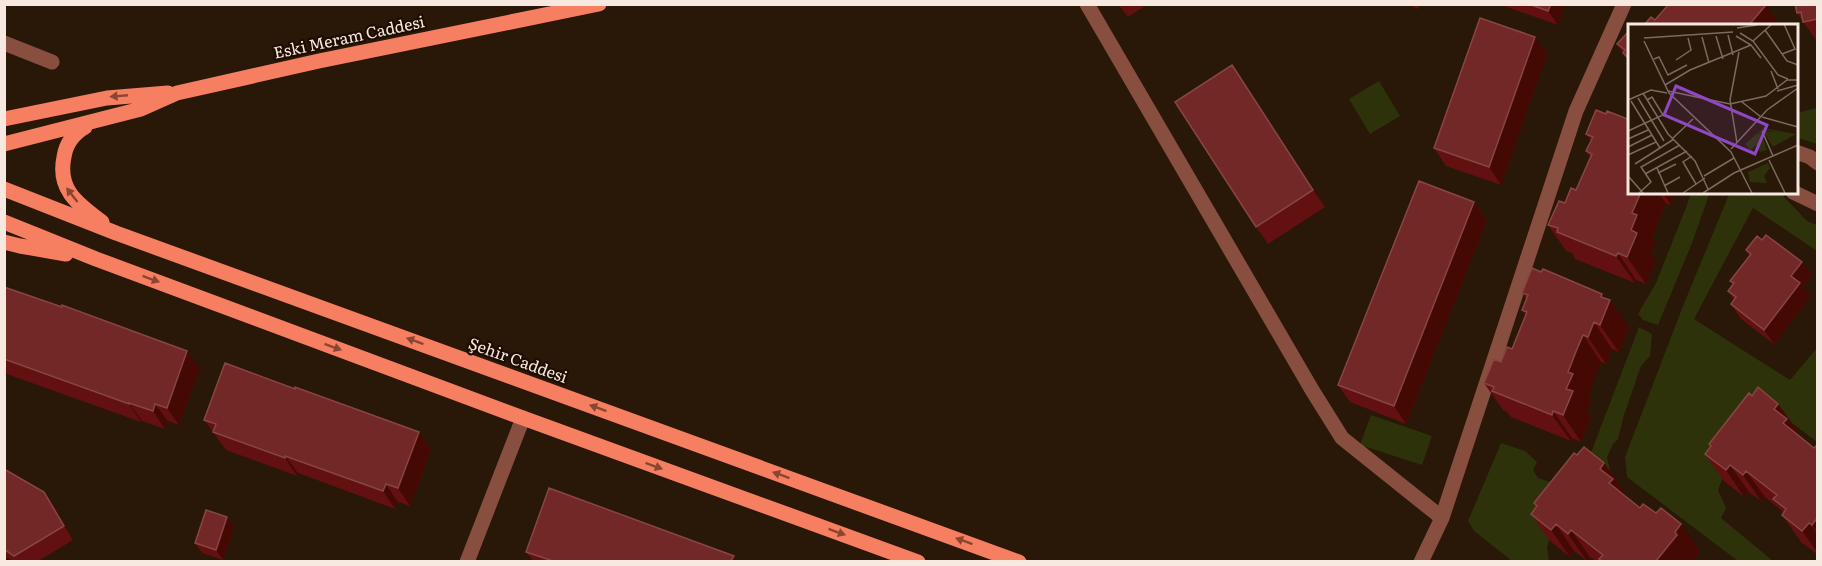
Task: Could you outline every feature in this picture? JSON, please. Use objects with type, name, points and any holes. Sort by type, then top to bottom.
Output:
[{"type":"main road","name":"Eski Meram Caddesi","points":[[4,119],[107,98],[177,93],[319,61],[599,4]]},
{"type":"main road","name":"Eski Meram Caddesi","points":[[4,144],[141,109],[177,93]]},
{"type":"main road","points":[[93,122],[70,138],[65,151],[63,177],[65,186],[77,202],[116,232]]},
{"type":"main road","name":"Şehir Caddesi","points":[[4,189],[116,232],[1019,561]]},
{"type":"main road","points":[[4,222],[523,418],[918,561]]},
{"type":"main road","points":[[4,242],[96,258]]},
{"type":"street","points":[[1087,4],[1342,438],[1442,518]]},
{"type":"street","points":[[1421,561],[1442,518],[1576,111],[1624,4]]},
{"type":"street","points":[[4,44],[52,62]]},
{"type":"street","points":[[1798,152],[1818,163]]},
{"type":"street","points":[[1797,194],[1818,204]]},
{"type":"street","points":[[467,561],[523,418]]},
{"type":"green space","points":[[1379,81],[1400,116],[1370,134],[1349,99]]},
{"type":"green space","points":[[1818,108],[1817,144],[1798,138],[1798,113]]},
{"type":"green space","points":[[1690,194],[1709,194],[1658,325],[1643,320],[1638,314],[1656,283]]},
{"type":"green space","points":[[1729,194],[1783,194],[1807,221],[1817,225],[1817,251],[1753,208],[1694,319],[1790,380],[1817,348],[1817,442],[1776,411],[1726,469],[1718,490],[1726,508],[1721,518],[1773,561],[1738,561],[1627,477],[1625,457]]},
{"type":"green space","points":[[1639,327],[1652,334],[1650,356],[1641,366],[1618,439],[1607,457],[1610,471],[1582,481],[1581,469],[1592,450]]},
{"type":"green space","points":[[1371,415],[1432,436],[1422,465],[1360,445]]},
{"type":"green space","points":[[1501,443],[1525,451],[1537,462],[1533,470],[1538,478],[1562,486],[1547,548],[1549,561],[1512,561],[1474,531],[1468,521]]},
{"type":"building","points":[[1529,4],[1551,4],[1548,11]]},
{"type":"building","points":[[1669,4],[1766,5],[1750,24],[1645,24],[1651,17],[1655,20]]},
{"type":"building","points":[[1795,4],[1818,4],[1818,19],[1803,22],[1801,12],[1797,13]]},
{"type":"building","points":[[1480,18],[1535,37],[1489,167],[1434,148]]},
{"type":"building","points":[[1628,32],[1628,58],[1623,53],[1625,50],[1617,44]]},
{"type":"building","points":[[1232,65],[1313,190],[1256,227],[1175,102]]},
{"type":"building","points":[[1596,110],[1606,114],[1607,111],[1628,119],[1628,194],[1640,194],[1632,213],[1637,215],[1631,230],[1637,233],[1627,257],[1618,253],[1616,256],[1557,232],[1558,228],[1548,225],[1559,201],[1565,203],[1571,188],[1576,190],[1592,154],[1586,151],[1593,137],[1586,134]]},
{"type":"building","points":[[1419,181],[1474,202],[1394,406],[1338,385]]},
{"type":"building","points":[[1766,235],[1802,262],[1791,276],[1800,283],[1764,330],[1731,304],[1736,297],[1728,291],[1734,283],[1730,281],[1751,254],[1746,250],[1757,236],[1762,240]]},
{"type":"building","points":[[1532,268],[1541,272],[1543,269],[1602,294],[1601,297],[1610,300],[1600,325],[1594,322],[1588,337],[1583,335],[1575,354],[1568,372],[1573,374],[1566,389],[1573,391],[1563,415],[1553,411],[1552,415],[1492,391],[1494,387],[1484,383],[1494,359],[1501,362],[1507,347],[1512,349],[1527,312],[1522,310],[1528,295],[1522,293]]},
{"type":"building","points":[[4,287],[62,307],[62,305],[187,351],[167,408],[155,404],[153,411],[129,404],[4,359]]},
{"type":"building","points":[[225,363],[419,432],[398,488],[386,484],[383,491],[213,432],[216,424],[204,420]]},
{"type":"building","points":[[1758,387],[1778,404],[1774,409],[1787,419],[1783,423],[1814,448],[1818,444],[1818,517],[1812,525],[1809,523],[1802,531],[1782,515],[1786,509],[1773,499],[1777,495],[1746,471],[1743,475],[1730,465],[1726,470],[1705,454],[1711,446],[1709,444],[1749,393],[1752,396]]},
{"type":"building","points":[[1584,447],[1604,463],[1600,469],[1613,479],[1609,483],[1640,508],[1643,504],[1656,513],[1661,508],[1681,524],[1675,532],[1677,535],[1656,561],[1602,561],[1599,559],[1603,555],[1571,530],[1568,534],[1556,524],[1551,530],[1531,514],[1537,506],[1534,503],[1574,453],[1577,455]]},
{"type":"building","points":[[4,469],[44,492],[64,526],[14,556],[4,549]]},
{"type":"building","points":[[549,488],[734,556],[731,561],[553,561],[526,552]]},
{"type":"building","points":[[206,510],[227,517],[216,550],[195,543]]}]
